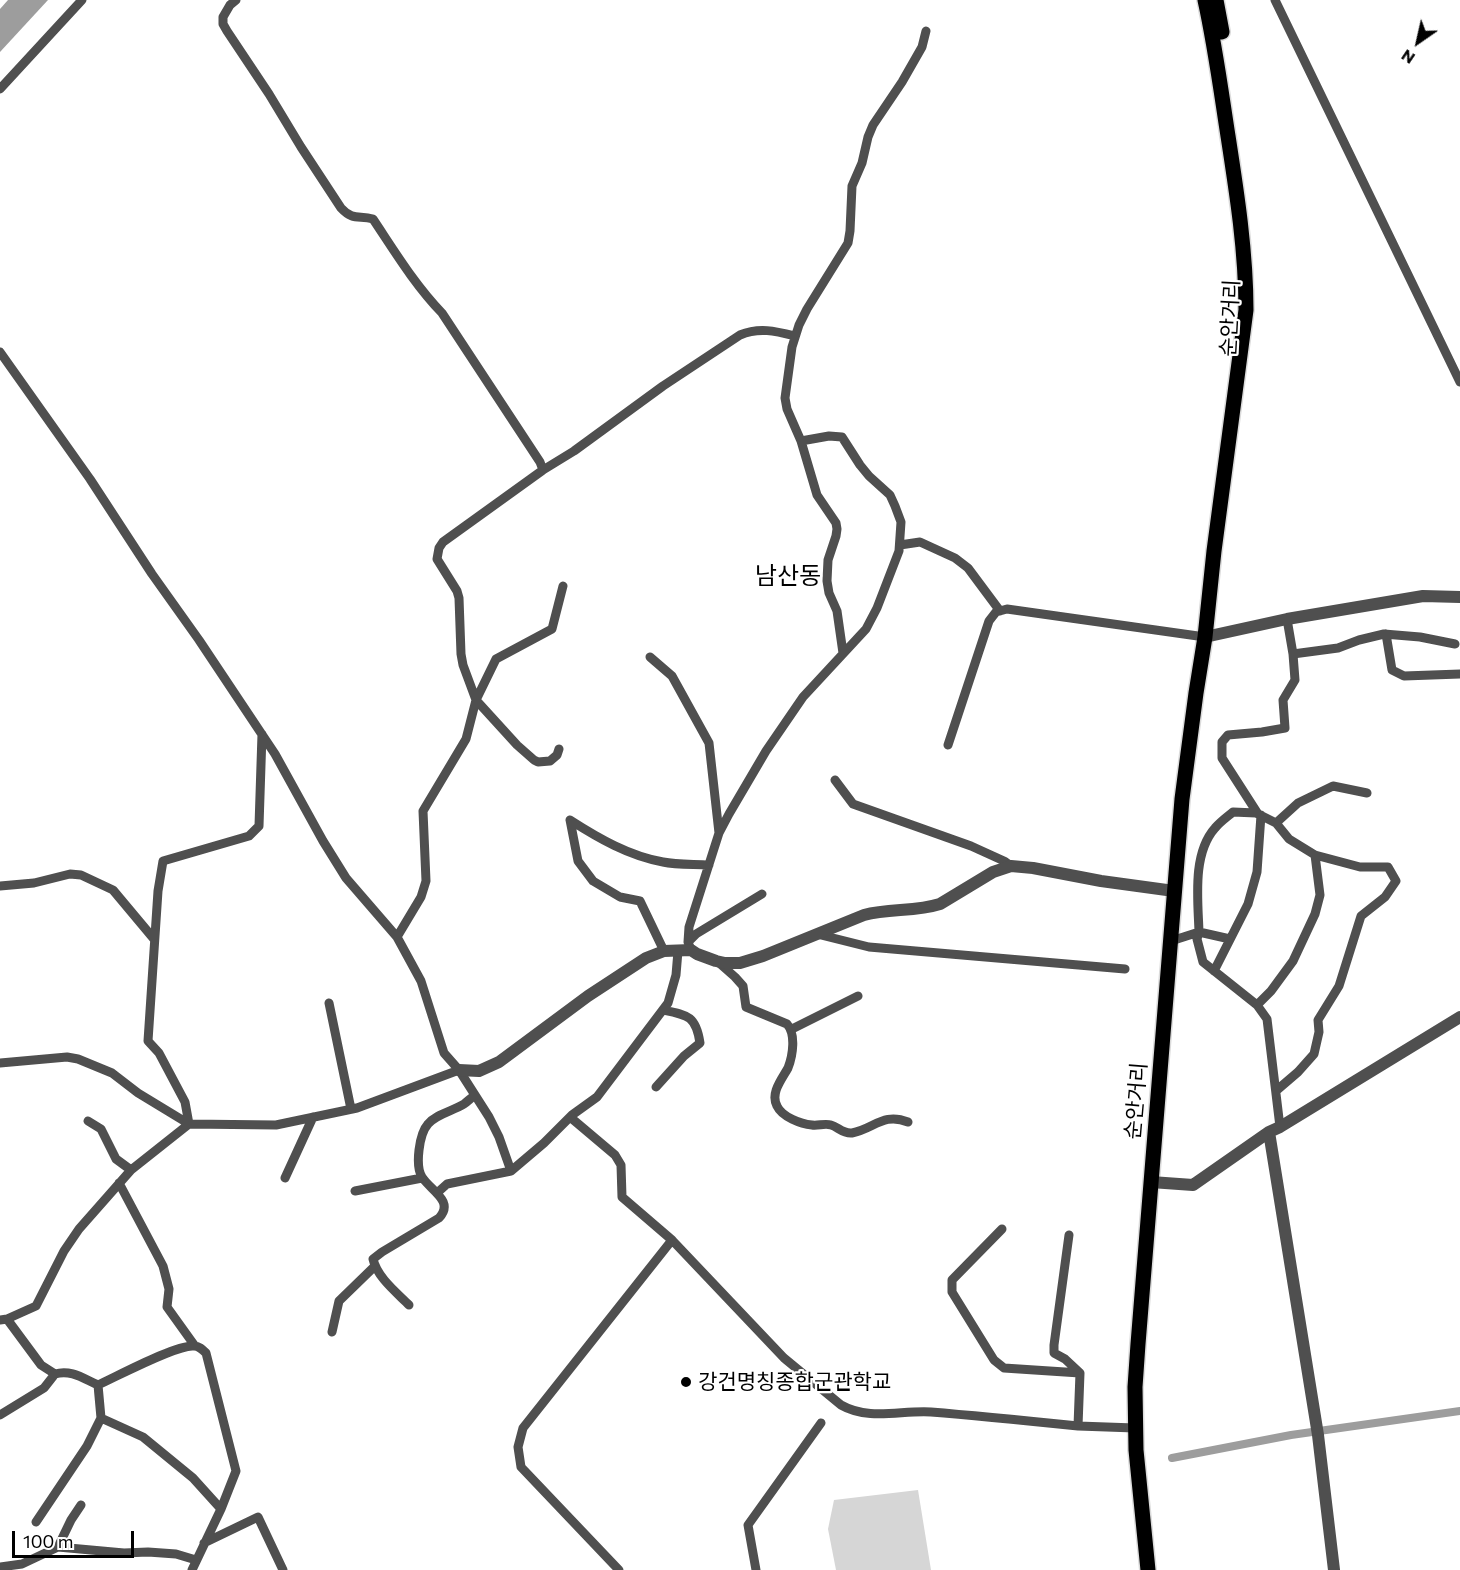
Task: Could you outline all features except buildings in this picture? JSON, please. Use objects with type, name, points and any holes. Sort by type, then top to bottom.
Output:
[{"type":"main road","name":"순안거리","points":[[1148,1570],[1135,1428],[1137,1353],[1182,799],[1206,637],[1214,551],[1246,310],[1246,280],[1238,199],[1213,34],[1205,0]]},
{"type":"main road","name":"순안거리","points":[[1206,637],[1217,605],[1253,336],[1254,292],[1253,245],[1216,0]]},
{"type":"street","points":[[0,88],[82,0]]},
{"type":"street","points":[[236,0],[226,10],[223,17],[226,31],[269,94],[335,200],[351,217],[373,219],[412,278],[442,313],[540,462],[543,470]]},
{"type":"street","points":[[1275,0],[1460,382]]},
{"type":"street","points":[[843,653],[837,611],[827,581],[828,560],[836,536],[836,523],[817,495],[801,441],[788,409],[785,398],[789,362],[795,336],[807,309],[848,243],[852,186],[862,163],[868,137],[873,125],[894,96],[922,47],[926,31]]},
{"type":"street","points":[[559,749],[557,755],[550,761],[534,760],[476,700],[460,654],[459,598],[437,559],[437,553],[443,542],[543,470],[574,452],[663,386],[740,335],[751,330],[766,330],[795,336]]},
{"type":"street","points":[[0,352],[90,479],[262,734],[346,878],[397,936],[421,981],[444,1053],[459,1070],[499,1137],[511,1171]]},
{"type":"street","points":[[437,1193],[447,1184],[511,1171],[597,1097],[663,1010],[668,1003],[686,947],[689,927],[720,833],[739,796],[797,704],[866,629],[871,620],[899,551],[901,522],[890,495],[869,476],[842,437],[829,436],[801,441]]},
{"type":"street","points":[[900,545],[920,542],[955,558],[968,568],[1000,611]]},
{"type":"street","points":[[397,936],[421,897],[426,881],[423,811],[466,739],[476,700],[496,658],[552,629],[564,586]]},
{"type":"street","points":[[948,745],[989,621],[996,612],[1007,609],[1206,637],[1287,619],[1423,596],[1460,597]]},
{"type":"street","points":[[1214,971],[1248,904],[1257,872],[1260,815],[1222,758],[1222,742],[1228,735],[1285,728],[1283,700],[1295,680],[1287,619]]},
{"type":"street","points":[[1293,654],[1338,648],[1386,634],[1420,637],[1455,644]]},
{"type":"street","points":[[1386,634],[1392,670],[1404,676],[1460,674]]},
{"type":"street","points":[[650,657],[672,676],[709,743],[720,833]]},
{"type":"street","points":[[189,1124],[185,1102],[159,1053],[148,1041],[158,891],[163,861],[249,836],[258,826],[262,734]]},
{"type":"street","points":[[835,780],[853,804],[971,846],[1011,866]]},
{"type":"street","points":[[1276,823],[1298,802],[1333,786],[1367,793]]},
{"type":"street","points":[[1276,1090],[1298,1072],[1314,1054],[1319,1032],[1318,1020],[1339,986],[1361,916],[1384,897],[1396,881],[1388,867],[1360,867],[1315,855],[1288,839],[1276,823],[1256,813],[1233,812],[1214,828],[1204,846],[1197,878],[1199,932],[1197,939],[1203,962],[1257,1005],[1267,1018],[1276,1090],[1275,1130],[1334,1570]]},
{"type":"street","points":[[664,951],[640,901],[620,897],[593,881],[578,861],[570,820],[592,834],[639,856],[665,863],[709,865]]},
{"type":"street","points":[[1257,1005],[1271,991],[1293,961],[1314,914],[1320,895],[1315,855]]},
{"type":"street","points":[[686,947],[697,954],[725,963],[749,961],[864,915],[939,904],[993,872],[1011,866],[1174,891]]},
{"type":"street","points":[[0,886],[34,883],[70,874],[81,875],[113,890],[154,939]]},
{"type":"street","points":[[0,1063],[67,1057],[90,1062],[112,1073],[138,1093],[189,1124],[276,1125],[351,1109],[459,1070],[479,1071],[499,1062],[588,996],[646,958],[664,951],[686,947],[696,934],[762,894]]},
{"type":"street","points":[[1171,941],[1199,932],[1230,939]]},
{"type":"street","points":[[817,934],[869,947],[1125,969]]},
{"type":"street","points":[[716,961],[743,986],[746,1007],[787,1024],[792,1029],[789,1066],[776,1089],[776,1105],[789,1118],[812,1125],[830,1124],[846,1133],[891,1118],[909,1122]]},
{"type":"street","points":[[792,1029],[858,996]]},
{"type":"street","points":[[329,1003],[351,1109]]},
{"type":"street","points":[[656,1087],[684,1056],[700,1043],[694,1021],[686,1015],[663,1010]]},
{"type":"street","points":[[1151,1182],[1193,1185],[1275,1130],[1460,1017]]},
{"type":"street","points":[[409,1305],[380,1275],[373,1259],[444,1214],[443,1200],[420,1174],[420,1142],[428,1123],[464,1104],[475,1095]]},
{"type":"street","points":[[285,1179],[313,1117]]},
{"type":"street","points":[[570,1118],[615,1155],[621,1165],[622,1197],[672,1240],[784,1358],[850,1410],[871,1414],[928,1412],[1078,1426],[1135,1428]]},
{"type":"street","points":[[88,1121],[101,1129],[116,1159],[131,1170]]},
{"type":"street","points":[[55,1374],[41,1365],[3,1320],[36,1306],[64,1251],[79,1229],[131,1170],[189,1124]]},
{"type":"street","points":[[355,1191],[422,1178]]},
{"type":"street","points":[[119,1183],[163,1266],[169,1289],[167,1307],[195,1346]]},
{"type":"street","points":[[1002,1229],[952,1280],[952,1292],[994,1360],[1004,1368],[1080,1373]]},
{"type":"street","points":[[1069,1235],[1054,1353],[1065,1359],[1080,1373],[1078,1426]]},
{"type":"street","points":[[619,1570],[521,1467],[518,1447],[522,1428],[672,1240]]},
{"type":"street","points":[[332,1332],[339,1301],[375,1266]]},
{"type":"street","points":[[98,1385],[168,1352],[190,1345],[201,1348],[206,1353],[236,1471],[192,1570]]},
{"type":"street","points":[[0,1415],[44,1388],[55,1374],[73,1373],[98,1385]]},
{"type":"street","points":[[36,1522],[87,1446],[101,1418],[98,1385]]},
{"type":"street","points":[[101,1418],[143,1437],[193,1478],[221,1509]]},
{"type":"street","points":[[756,1570],[748,1525],[821,1424]]},
{"type":"street","points":[[58,1547],[81,1505]]},
{"type":"street","points":[[204,1543],[258,1517],[280,1569]]},
{"type":"street","points":[[0,1567],[22,1564],[58,1547],[124,1553],[176,1554],[196,1560]]},
{"type":"shaded area","points":[[8,0],[48,0],[0,52],[0,9]]},
{"type":"shaded area","points":[[918,1490],[931,1570],[836,1570],[828,1529],[834,1500]]},
{"type":"waterway","points":[[1172,1458],[1291,1435],[1460,1411]]},
{"type":"place","name":"강건명칭종합군관학교","points":[[686,1382]]},
{"type":"district","name":"남산동","points":[[788,576]]}]
